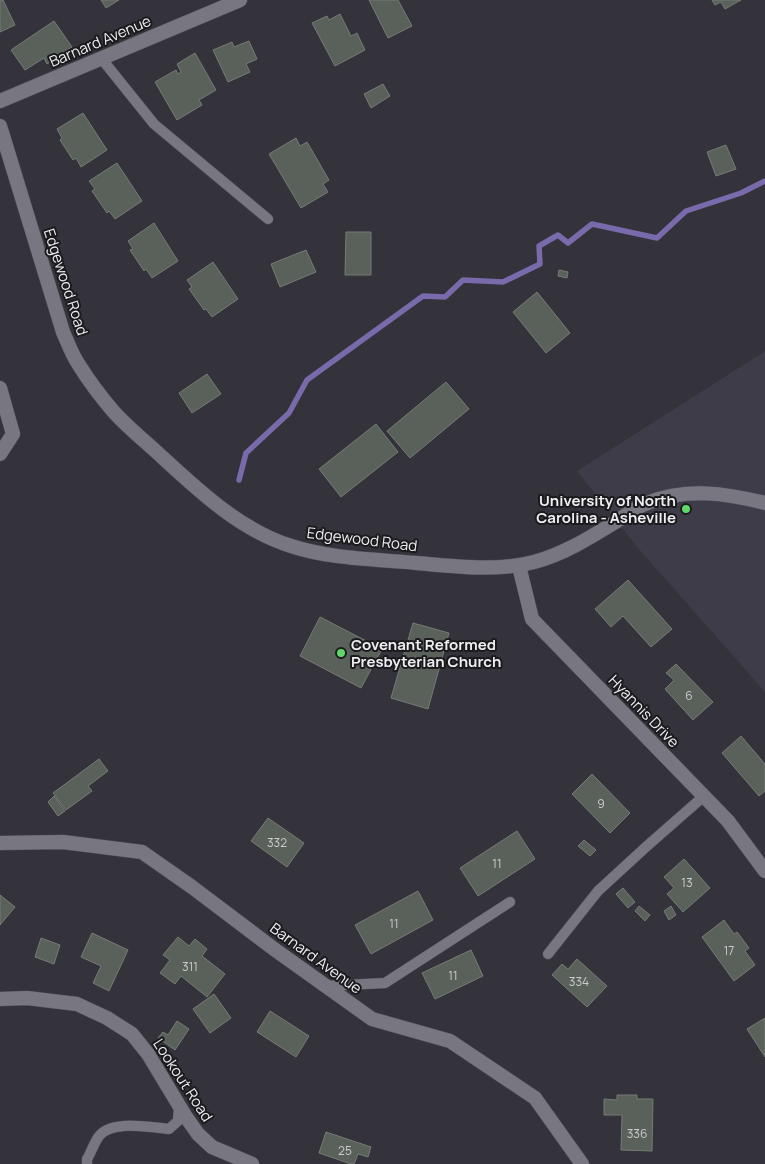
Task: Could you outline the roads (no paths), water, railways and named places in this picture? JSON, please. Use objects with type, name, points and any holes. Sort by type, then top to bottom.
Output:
[{"type":"street","name":"Barnard Avenue","points":[[0,100],[240,0]]},
{"type":"street","name":"Edgewood Road","points":[[0,126],[63,332],[77,363],[114,412],[207,498],[268,537],[290,546],[321,553],[365,559],[465,567],[519,566],[536,562],[585,541],[644,504],[673,495],[703,492],[734,495],[765,503]]},
{"type":"street","points":[[0,388],[13,434],[0,454]]},
{"type":"street","name":"Hyannis Drive","points":[[519,566],[532,619],[728,821],[765,871]]},
{"type":"street","name":"Barnard Avenue","points":[[0,843],[63,842],[142,852],[372,1019],[450,1041],[535,1098],[582,1164]]},
{"type":"street","name":"Lookout Road","points":[[0,999],[27,998],[77,1004],[107,1018],[132,1034],[148,1054],[198,1134],[212,1147],[252,1164]]},
{"type":"lane","points":[[101,58],[154,124],[268,219]]},
{"type":"lane","points":[[548,954],[598,891],[704,796]]},
{"type":"lane","points":[[326,986],[385,983],[510,902]]},
{"type":"lane","points":[[88,1164],[87,1159],[100,1134],[113,1128],[136,1124],[169,1129],[178,1121],[180,1105]]},
{"type":"waterway","points":[[239,480],[246,453],[289,413],[307,380],[423,296],[445,297],[463,280],[503,282],[540,264],[539,246],[558,235],[568,243],[592,224],[657,238],[686,211],[741,193],[765,181]]},
{"type":"place","name":"University of North Carolina - Asheville","points":[[686,509]]},
{"type":"place","name":"Covenant Reformed Presbyterian Church","points":[[341,653]]}]
